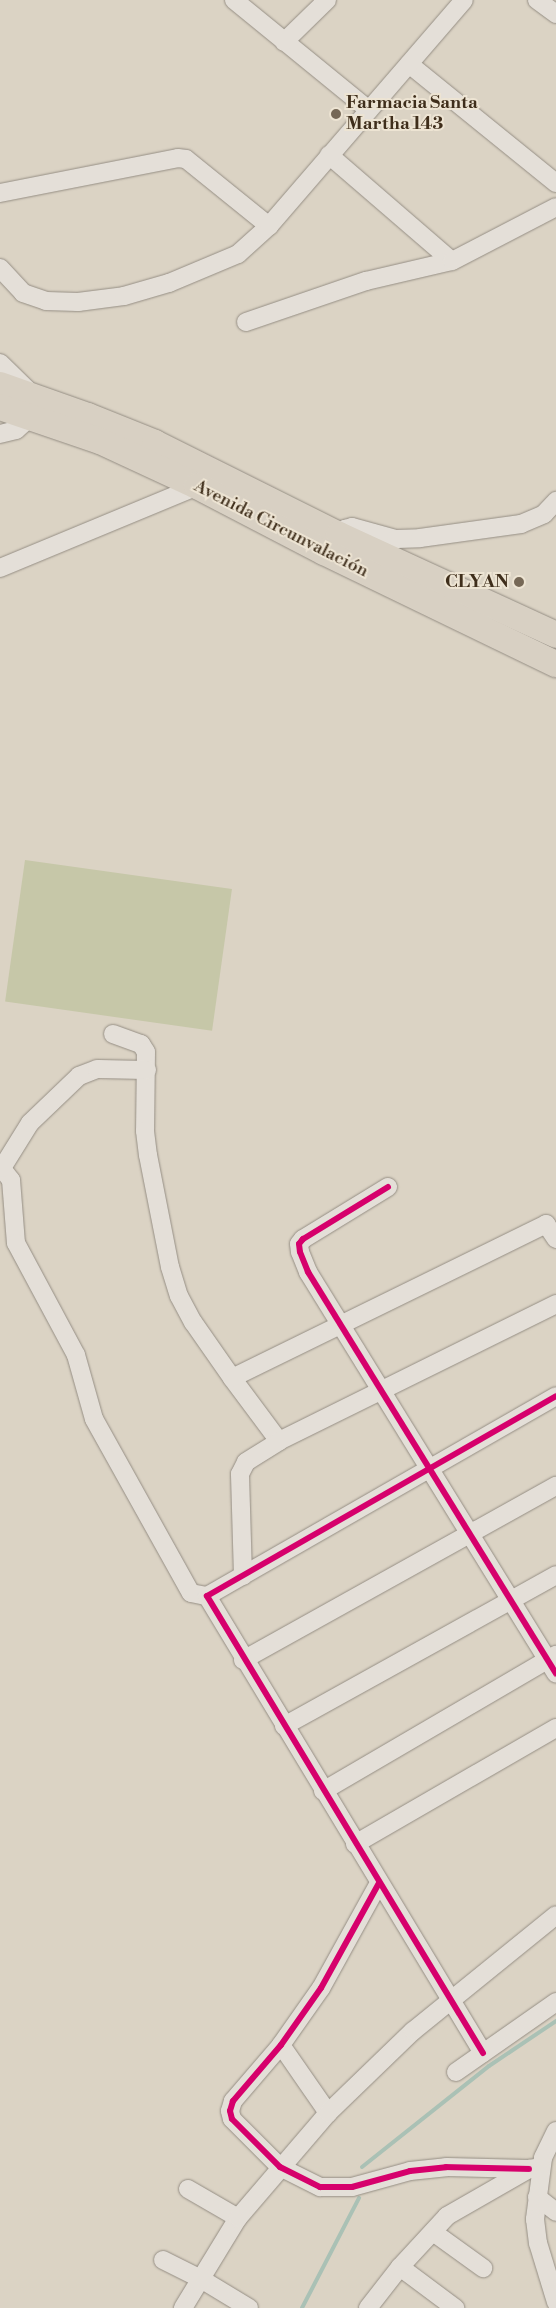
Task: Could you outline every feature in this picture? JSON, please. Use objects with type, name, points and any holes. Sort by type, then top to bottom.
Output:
[{"type":"highway","name":"Avenida Circunvalación","points":[[0,385],[33,407],[100,441],[197,486],[556,636]]},
{"type":"highway","name":"Avenida Circunvalación","points":[[0,407],[33,407],[155,443],[223,478],[332,543],[556,664]]},
{"type":"street","points":[[234,0],[369,110]]},
{"type":"street","points":[[284,42],[327,0]]},
{"type":"street","points":[[0,268],[23,293],[46,301],[78,302],[124,296],[169,283],[238,254],[269,226],[464,0]]},
{"type":"street","points":[[537,0],[556,14]]},
{"type":"street","points":[[409,64],[556,183]]},
{"type":"street","points":[[329,155],[452,261]]},
{"type":"street","points":[[0,193],[178,158],[186,159],[269,226]]},
{"type":"street","points":[[246,322],[366,281],[452,261],[556,207]]},
{"type":"street","points":[[0,363],[33,407],[21,426],[0,434]]},
{"type":"street","points":[[0,568],[197,486],[223,478]]},
{"type":"street","points":[[332,543],[352,527],[396,539],[420,538],[521,524],[544,514],[556,501]]},
{"type":"street","points":[[113,1034],[145,1047],[147,1070],[145,1131],[148,1155],[170,1267],[179,1296],[193,1322],[279,1441]]},
{"type":"street","points":[[147,1070],[97,1069],[79,1076],[30,1123],[1,1167],[11,1180],[16,1243],[76,1355],[94,1420],[191,1593],[207,1596],[556,1396]]},
{"type":"street","points":[[323,1791],[553,1663],[511,1601],[308,1272],[299,1244],[303,1239],[388,1187]]},
{"type":"street","points":[[232,1378],[546,1224],[556,1239]]},
{"type":"street","points":[[243,1576],[240,1474],[246,1462],[279,1441],[556,1304]]},
{"type":"street","points":[[243,1660],[556,1486]]},
{"type":"street","points":[[284,1726],[556,1576]]},
{"type":"street","points":[[207,1596],[243,1660],[483,2053]]},
{"type":"street","points":[[355,1844],[556,1728]]},
{"type":"street","points":[[379,1883],[321,1988],[281,2045],[233,2101],[230,2111],[232,2119],[280,2167],[320,2188],[352,2187],[410,2171],[446,2168],[535,2168]]},
{"type":"street","points":[[183,2308],[238,2218],[328,2113],[413,2031],[556,1915]]},
{"type":"street","points":[[456,2072],[556,2002]]},
{"type":"street","points":[[281,2045],[328,2113]]},
{"type":"street","points":[[368,2308],[400,2268],[447,2216],[535,2168],[556,2132]]},
{"type":"street","points":[[535,2168],[537,2196],[535,2219],[538,2243],[556,2302]]},
{"type":"street","points":[[188,2188],[238,2218]]},
{"type":"street","points":[[537,2196],[556,2212]]},
{"type":"street","points":[[432,2232],[483,2268]]},
{"type":"street","points":[[538,2243],[556,2259]]},
{"type":"street","points":[[163,2260],[201,2279],[249,2308]]},
{"type":"street","points":[[400,2268],[455,2308]]},
{"type":"green space","points":[[25,860],[232,889],[212,1031],[5,1002]]},
{"type":"waterway","points":[[362,2167],[489,2066],[556,2021]]},
{"type":"waterway","points":[[302,2308],[359,2198]]},
{"type":"cycle path","points":[[388,1187],[303,1239],[299,1244],[300,1252],[308,1272],[556,1674]]},
{"type":"cycle path","points":[[483,2053],[207,1596],[556,1396]]},
{"type":"cycle path","points":[[379,1883],[321,1988],[281,2045],[233,2101],[230,2111],[232,2119],[280,2167],[320,2187],[352,2187],[410,2171],[446,2167],[529,2169]]},
{"type":"place","name":"Farmacia Santa Martha 143","points":[[336,114]]},
{"type":"place","name":"CLYAN","points":[[519,582]]}]
